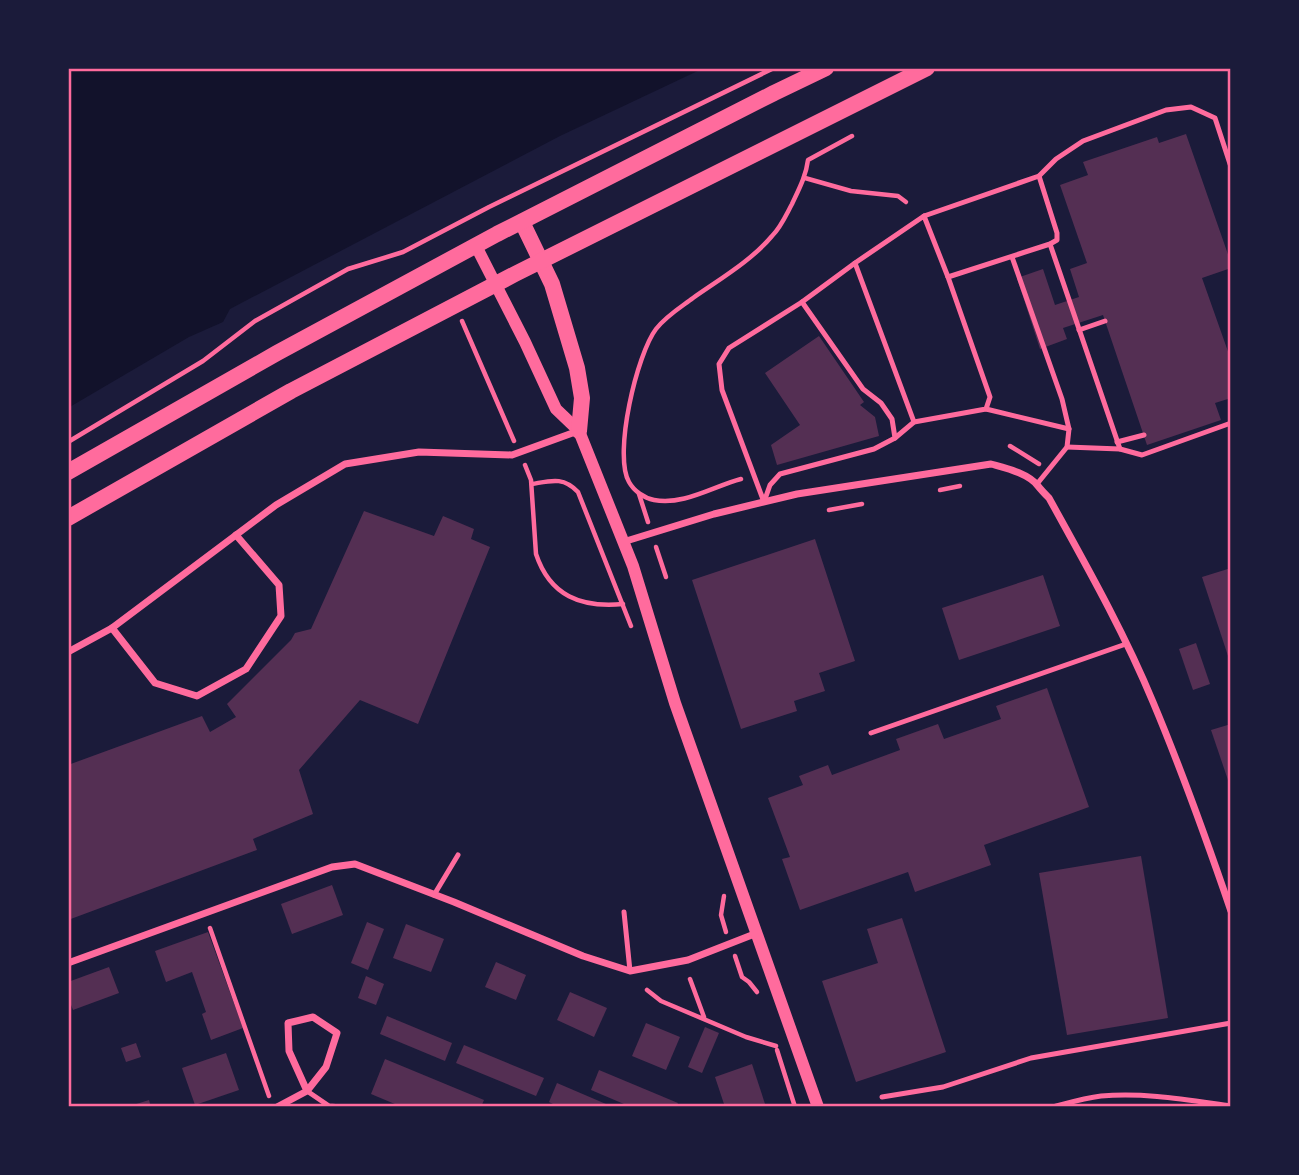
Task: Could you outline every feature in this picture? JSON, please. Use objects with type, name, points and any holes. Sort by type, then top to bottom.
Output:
[{"type":"main road","points":[[68,472],[277,353],[476,246],[826,68]]},
{"type":"main road","points":[[68,519],[291,391],[542,261],[927,68]]},
{"type":"main road","points":[[522,222],[552,284],[577,368],[582,398],[579,431]]},
{"type":"street","points":[[476,246],[556,409],[579,431],[633,566],[675,702],[818,1107]]},
{"type":"street","points":[[68,652],[112,628],[276,505],[345,464],[419,452],[512,455],[579,431]]},
{"type":"street","points":[[623,542],[715,514],[797,494],[990,464],[1016,471],[1037,484],[1049,498],[1126,644],[1163,725],[1227,890],[1231,911]]},
{"type":"street","points":[[112,628],[155,683],[197,695],[246,668],[281,615],[279,585],[236,535]]},
{"type":"street","points":[[68,963],[332,867],[355,864],[583,956],[630,971],[688,960],[757,933]]},
{"type":"street","points":[[277,1107],[307,1091],[326,1067],[337,1033],[313,1017],[288,1023],[289,1051],[307,1091]]},
{"type":"lane","points":[[764,502],[722,390],[719,365],[730,348],[802,302],[924,216],[1039,176],[1056,159],[1083,141],[1166,110],[1191,107],[1215,118],[1231,167]]},
{"type":"lane","points":[[948,277],[1057,240],[1039,176]]},
{"type":"lane","points":[[924,216],[990,397],[986,409]]},
{"type":"lane","points":[[1050,244],[1118,446]]},
{"type":"lane","points":[[1012,257],[1062,399],[1069,429],[1067,447],[1037,484]]},
{"type":"lane","points":[[855,263],[914,422]]},
{"type":"lane","points":[[802,302],[863,389],[881,403],[892,419],[895,438]]},
{"type":"lane","points":[[1079,330],[1105,321]]},
{"type":"lane","points":[[764,502],[770,485],[780,474],[874,449],[895,438],[914,422],[986,409],[1069,429]]},
{"type":"lane","points":[[1067,447],[1118,446],[1142,455],[1231,423]]},
{"type":"lane","points":[[1118,446],[1144,435]]},
{"type":"lane","points":[[871,733],[1126,644]]},
{"type":"lane","points":[[434,895],[458,855]]},
{"type":"lane","points":[[624,912],[630,971]]},
{"type":"lane","points":[[881,1097],[943,1087],[1031,1058],[1231,1023]]},
{"type":"lane","points":[[307,1091],[329,1106],[342,1107]]},
{"type":"lane","points":[[1052,1107],[1100,1096],[1126,1095],[1171,1097],[1231,1106]]},
{"type":"path","points":[[68,442],[203,362],[254,321],[348,269],[403,252],[489,207],[774,68]]},
{"type":"path","points":[[740,479],[675,500],[654,500],[639,493],[628,481],[624,469],[623,449],[631,394],[650,339],[659,326],[677,309],[755,253],[773,236],[804,178],[808,160],[852,136]]},
{"type":"path","points":[[804,178],[851,191],[898,196],[906,202]]},
{"type":"path","points":[[532,484],[562,481],[578,492],[623,604]]},
{"type":"path","points":[[829,510],[862,504]]},
{"type":"path","points":[[210,928],[269,1096]]},
{"type":"path","points":[[690,979],[704,1019]]},
{"type":"path","points":[[647,990],[661,1001],[746,1037],[776,1046]]},
{"type":"shaded area","points":[[68,68],[704,68],[560,136],[230,309],[223,322],[189,337],[68,408]]},
{"type":"building","points":[[1186,134],[1231,263],[1231,268],[1202,278],[1231,360],[1231,398],[1215,403],[1221,420],[1147,445],[1103,315],[1063,328],[1067,339],[1040,349],[1017,278],[1043,269],[1055,305],[1079,297],[1070,269],[1087,263],[1060,185],[1088,175],[1083,162],[1157,137],[1159,143]]},
{"type":"building","points":[[819,336],[864,402],[860,405],[875,417],[879,436],[777,465],[771,445],[800,425],[765,373]]},
{"type":"building","points":[[364,511],[434,536],[443,516],[474,529],[471,539],[490,547],[418,724],[360,700],[299,770],[313,814],[253,839],[257,850],[68,920],[68,765],[202,716],[210,732],[236,717],[227,704],[295,633],[311,629]]},
{"type":"building","points":[[815,539],[855,661],[819,673],[825,691],[794,701],[797,711],[741,729],[692,580]]},
{"type":"building","points":[[1231,568],[1231,662],[1230,662],[1202,577]]},
{"type":"building","points":[[1043,575],[1060,626],[959,660],[942,608]]},
{"type":"building","points":[[1196,643],[1210,684],[1193,690],[1179,649]]},
{"type":"building","points":[[1047,688],[1089,807],[984,845],[991,865],[915,892],[908,872],[800,910],[782,859],[790,857],[768,798],[803,785],[799,776],[828,765],[832,775],[900,750],[896,739],[938,724],[944,739],[1001,719],[996,706]]},
{"type":"building","points":[[1231,724],[1231,786],[1230,786],[1211,730]]},
{"type":"building","points":[[1141,856],[1168,1018],[1067,1035],[1039,873]]},
{"type":"building","points":[[332,885],[343,915],[292,934],[281,904]]},
{"type":"building","points":[[902,918],[946,1052],[856,1082],[822,981],[878,963],[867,929]]},
{"type":"building","points":[[367,922],[384,929],[368,970],[351,963]]},
{"type":"building","points":[[406,924],[444,939],[431,972],[393,958]]},
{"type":"building","points":[[208,932],[243,1028],[211,1040],[202,1014],[206,1012],[192,972],[166,982],[155,951]]},
{"type":"building","points":[[496,962],[526,975],[516,1000],[485,987]]},
{"type":"building","points":[[109,967],[119,993],[73,1010],[68,997],[68,982]]},
{"type":"building","points":[[366,976],[384,984],[376,1005],[358,998]]},
{"type":"building","points":[[570,992],[607,1008],[594,1037],[557,1020]]},
{"type":"building","points":[[387,1016],[452,1043],[445,1061],[380,1034]]},
{"type":"building","points":[[646,1023],[680,1037],[666,1070],[632,1056]]},
{"type":"building","points":[[705,1027],[719,1033],[702,1073],[688,1067]]},
{"type":"building","points":[[136,1043],[141,1057],[126,1062],[121,1048]]},
{"type":"building","points":[[464,1045],[544,1078],[536,1096],[456,1063]]},
{"type":"building","points":[[226,1053],[239,1090],[195,1105],[182,1068]]},
{"type":"building","points":[[385,1059],[484,1100],[481,1107],[402,1107],[371,1094]]},
{"type":"building","points":[[752,1064],[766,1107],[725,1107],[715,1077]]},
{"type":"building","points":[[599,1070],[678,1103],[676,1107],[631,1107],[591,1090]]},
{"type":"building","points":[[557,1083],[613,1107],[559,1107],[549,1102]]},
{"type":"building","points":[[149,1100],[151,1107],[130,1107],[130,1106]]}]
